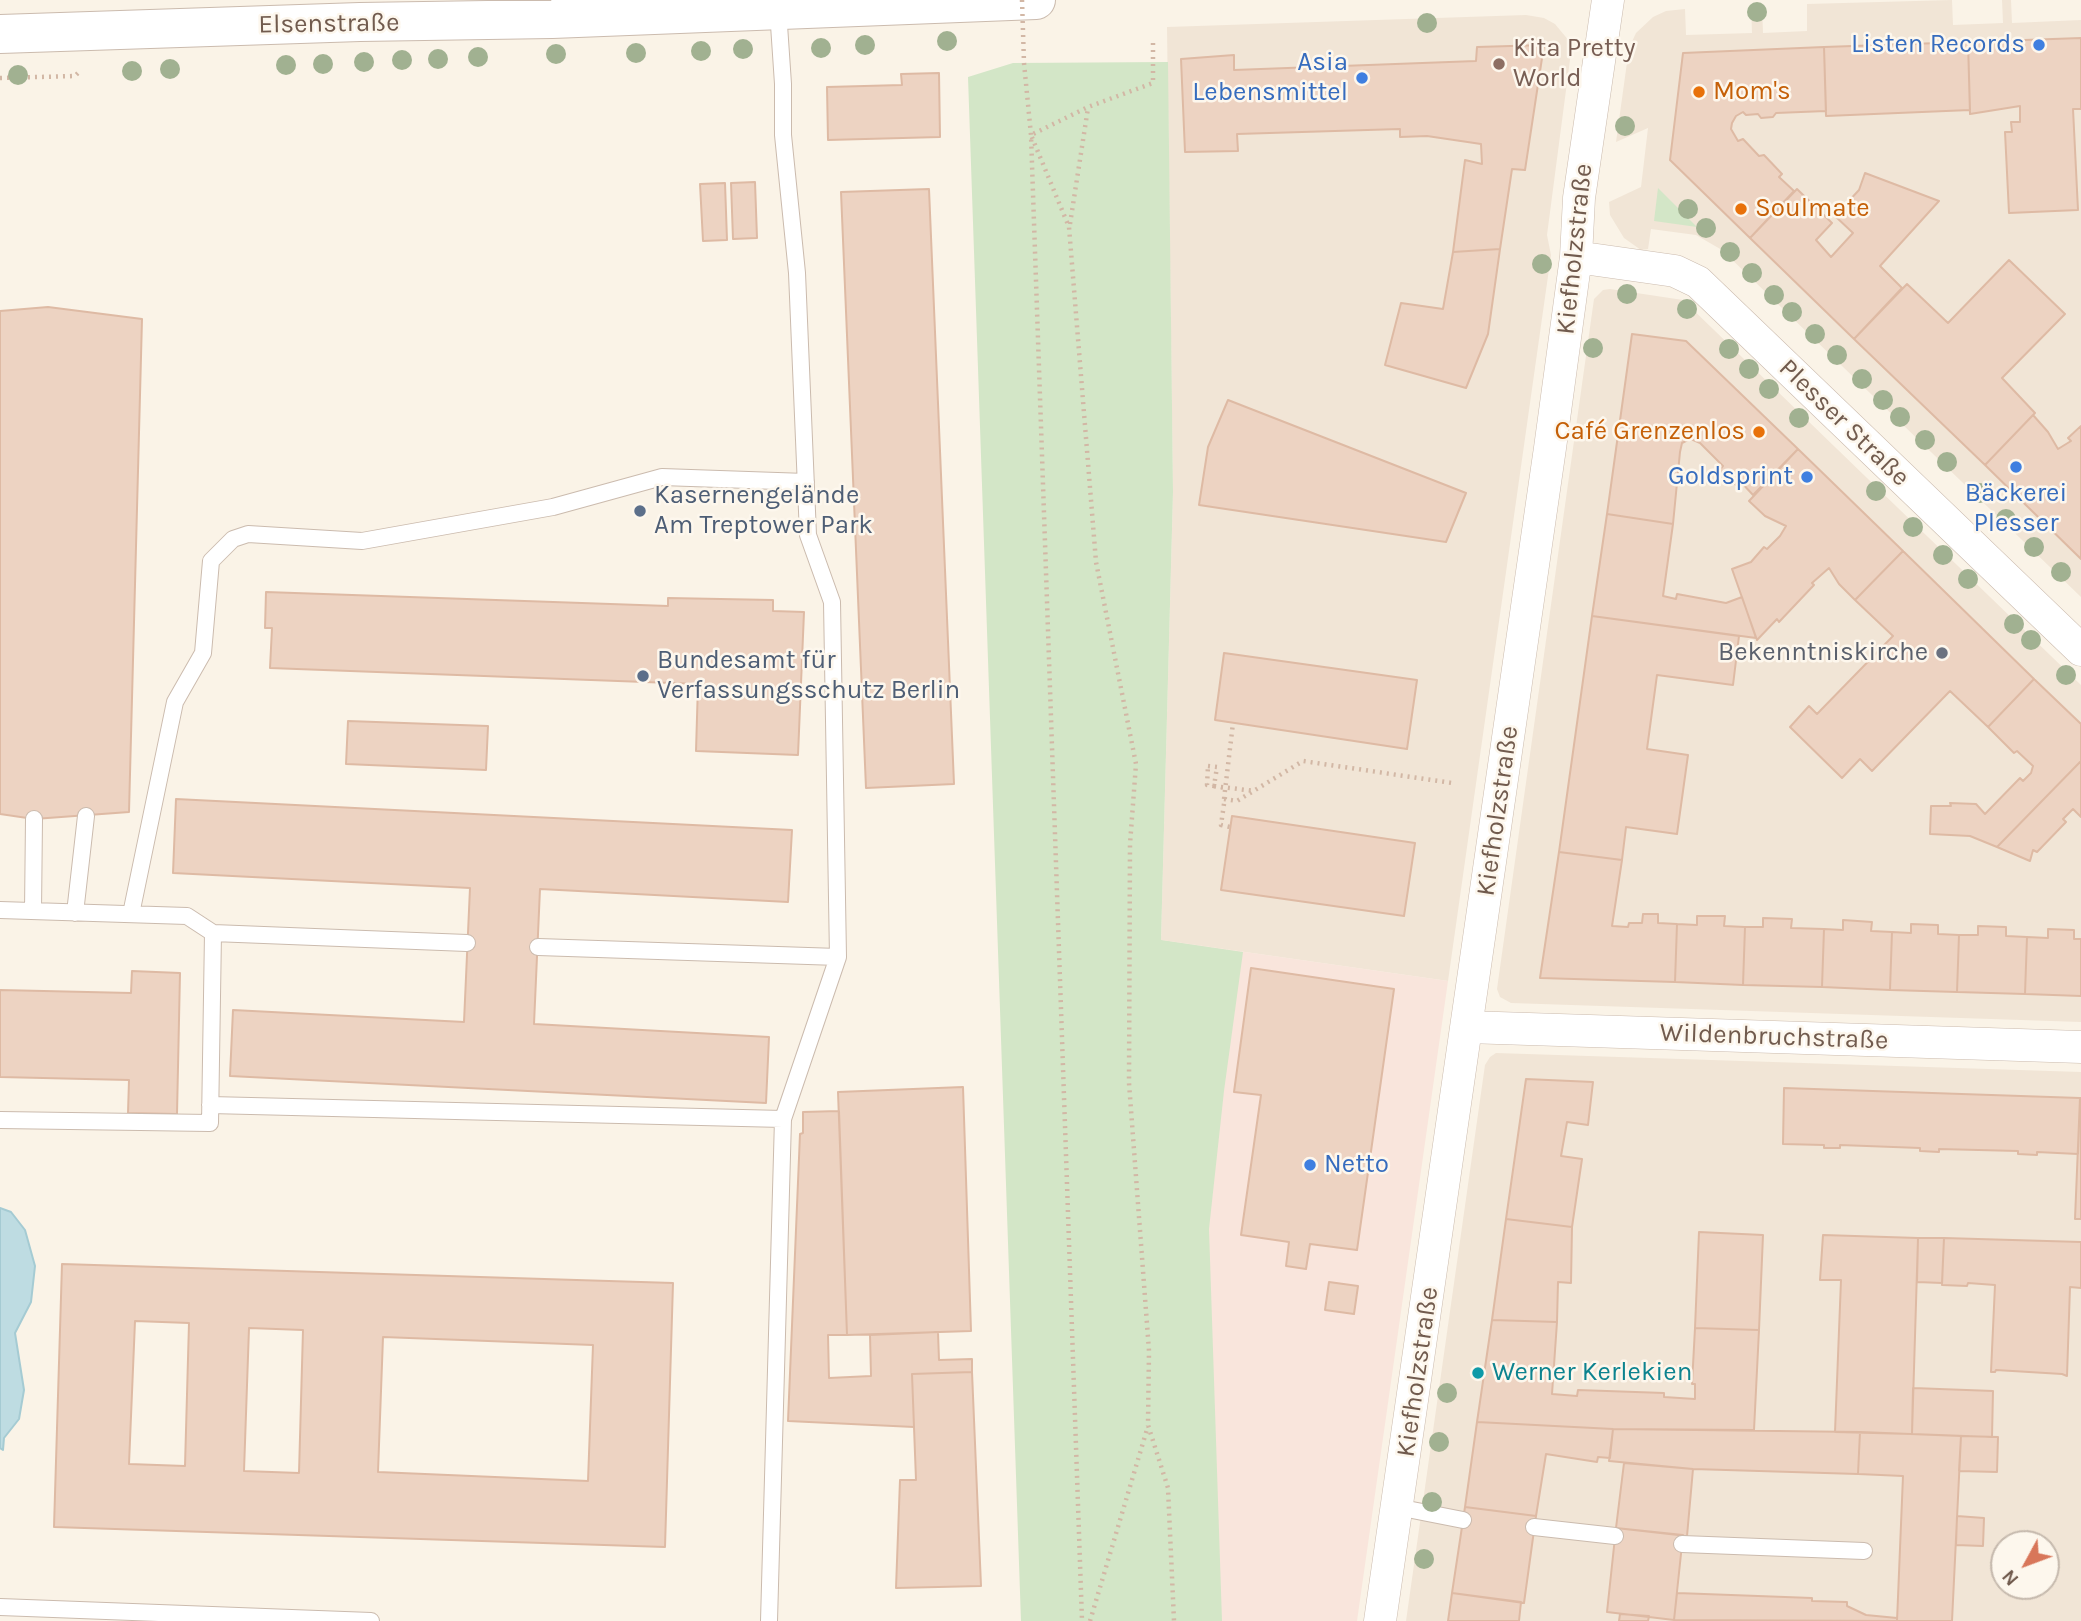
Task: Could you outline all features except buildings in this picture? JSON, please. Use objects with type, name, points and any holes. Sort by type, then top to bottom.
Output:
[{"type":"street","name":"Elsenstraße","points":[[0,34],[462,10],[778,10],[1036,0]]},
{"type":"street","name":"Kiefholzstraße","points":[[1380,1621],[1576,257],[1579,198],[1608,0]]},
{"type":"street","name":"Plesser Straße","points":[[1576,257],[1675,271],[1698,282],[2081,650]]},
{"type":"street","name":"Wildenbruchstraße","points":[[1467,1027],[2081,1047]]},
{"type":"lane","points":[[769,1621],[783,1119],[838,957],[832,602],[808,535],[797,273],[783,135],[778,10]]},
{"type":"lane","points":[[131,914],[175,702],[203,653],[211,561],[233,539],[248,534],[362,541],[553,508],[662,477],[806,482]]},
{"type":"lane","points":[[75,913],[86,816]]},
{"type":"lane","points":[[33,911],[34,819]]},
{"type":"lane","points":[[0,910],[187,916],[213,933],[467,943]]},
{"type":"lane","points":[[0,1120],[210,1123],[213,933]]},
{"type":"lane","points":[[538,947],[838,957]]},
{"type":"lane","points":[[210,1105],[783,1119]]},
{"type":"lane","points":[[1397,1507],[1463,1520]]},
{"type":"lane","points":[[1535,1527],[1615,1536]]},
{"type":"lane","points":[[1682,1544],[1864,1551]]},
{"type":"lane","points":[[0,1607],[371,1621]]},
{"type":"path","points":[[1022,0],[1024,63],[1031,135],[1082,1621]]},
{"type":"path","points":[[1031,135],[1088,107],[1153,83],[1153,43]]},
{"type":"path","points":[[0,78],[75,76]]},
{"type":"path","points":[[1088,107],[1069,227],[1096,562],[1136,764],[1130,844],[1129,1083],[1149,1350],[1148,1425],[1090,1621]]},
{"type":"path","points":[[1031,135],[1069,227]]},
{"type":"path","points":[[1230,827],[1221,825],[1233,723]]},
{"type":"path","points":[[1224,799],[1237,801],[1303,761],[1452,783]]},
{"type":"path","points":[[1207,785],[1208,766],[1217,767],[1214,786]]},
{"type":"path","points":[[1207,785],[1225,788]]},
{"type":"path","points":[[1207,785],[1254,791]]},
{"type":"path","points":[[1148,1425],[1168,1488],[1174,1621]]},
{"type":"shaded area","points":[[1952,0],[1953,25],[2003,23],[2002,0],[2011,0],[2012,23],[2081,20],[2081,597],[1722,250],[1696,235],[1651,229],[1648,249],[1641,250],[1624,238],[1610,215],[1609,202],[1641,187],[1648,128],[1616,142],[1629,48],[1636,33],[1653,17],[1666,11],[1685,9],[1686,35],[1752,33],[1751,7],[1762,6],[1763,33],[1807,31],[1807,4]]},
{"type":"shaded area","points":[[1526,15],[1544,18],[1555,24],[1570,42],[1571,52],[1547,235],[1551,255],[1448,981],[1161,940],[1173,492],[1167,27]]},
{"type":"shaded area","points":[[1603,290],[1683,300],[2081,685],[2081,1022],[1511,1003],[1500,997],[1497,989],[1594,299]]},
{"type":"shaded area","points":[[1161,940],[1448,981],[1357,1621],[1189,1621]]},
{"type":"shaded area","points":[[1496,1053],[2081,1072],[2081,1621],[1406,1621],[1485,1065]]},
{"type":"green space","points":[[1168,62],[1173,492],[1161,940],[1243,952],[1209,1229],[1222,1621],[1021,1621],[968,77],[1013,63]]},
{"type":"green space","points":[[1658,188],[1697,227],[1654,221]]},
{"type":"water","points":[[0,1208],[11,1212],[25,1230],[35,1266],[31,1302],[15,1333],[24,1390],[19,1419],[4,1438],[3,1450],[0,1448]]},
{"type":"place","name":"Listen Records","points":[[2039,45]]},
{"type":"place","name":"Kita Pretty World","points":[[1499,64]]},
{"type":"place","name":"Asia Lebensmittel","points":[[1362,78]]},
{"type":"place","name":"Mom's","points":[[1699,92]]},
{"type":"place","name":"Soulmate","points":[[1741,209]]},
{"type":"place","name":"Café Grenzenlos","points":[[1759,432]]},
{"type":"place","name":"Bäckerei Plesser","points":[[2016,467]]},
{"type":"place","name":"Goldsprint","points":[[1807,477]]},
{"type":"place","name":"Kasernengelände Am Treptower Park","points":[[640,511]]},
{"type":"place","name":"Bekenntniskirche","points":[[1942,653]]},
{"type":"place","name":"Bundesamt für Verfassungsschutz Berlin","points":[[643,676]]},
{"type":"place","name":"Netto","points":[[1310,1165]]},
{"type":"place","name":"Werner Kerlekien","points":[[1478,1373]]}]
